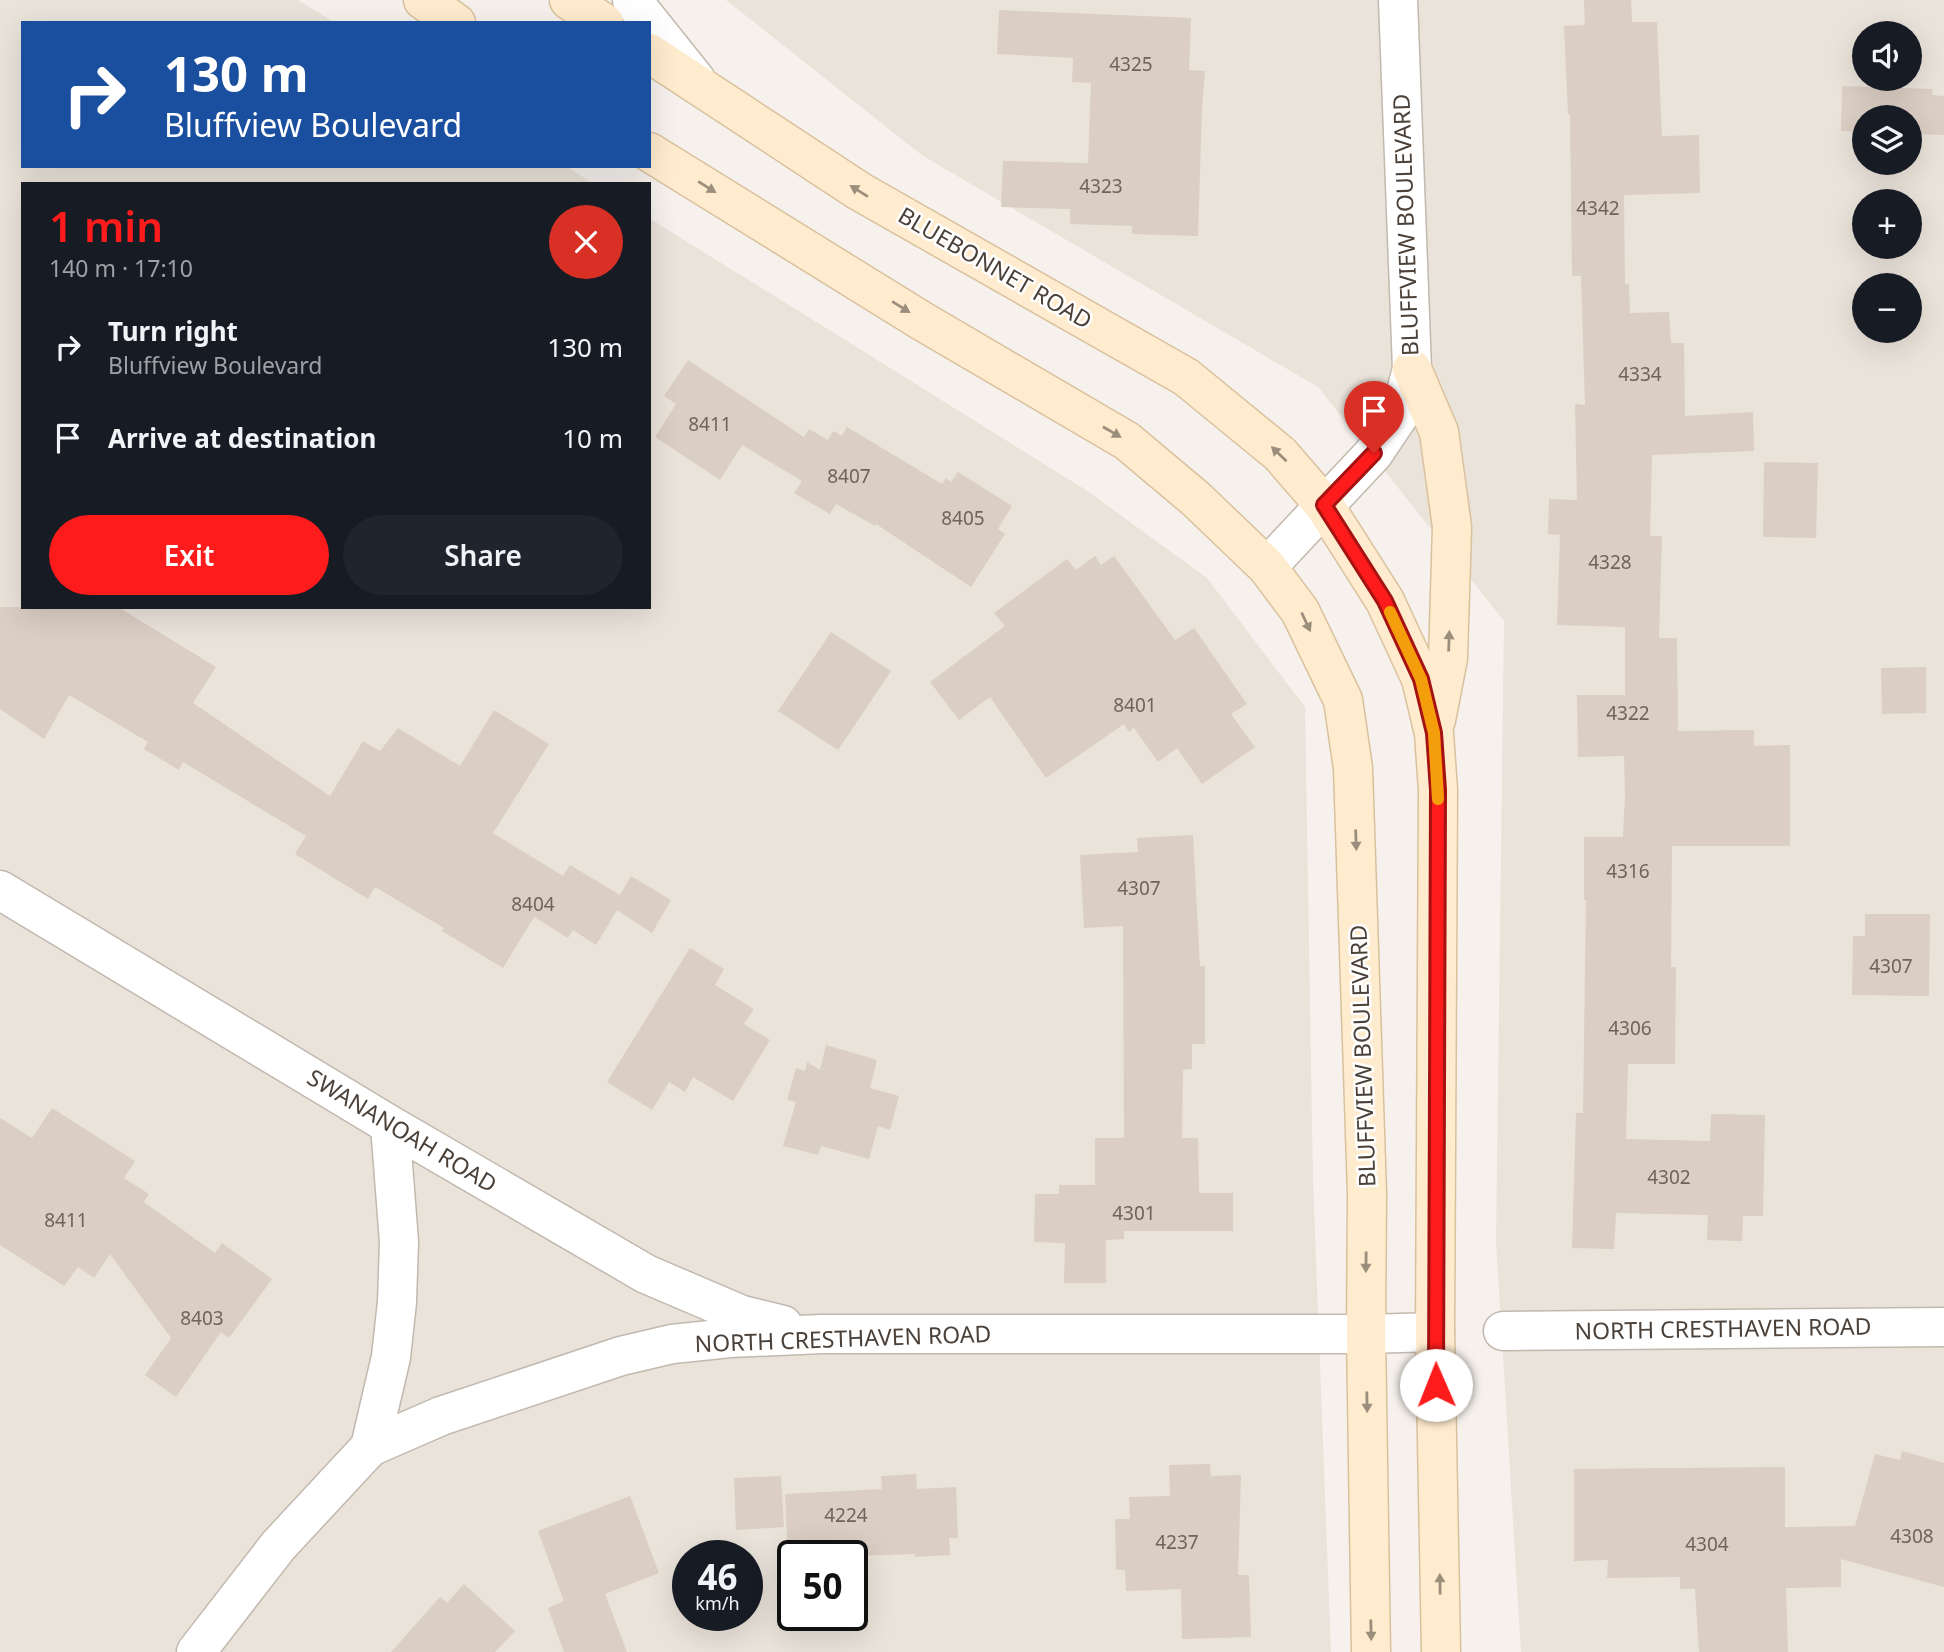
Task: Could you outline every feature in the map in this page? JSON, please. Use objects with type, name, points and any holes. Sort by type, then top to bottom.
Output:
[{"type":"main road","points":[[423,0],[453,21]]},
{"type":"main road","points":[[569,0],[601,21]]},
{"type":"main road","name":"BLUEBONNET ROAD","points":[[651,54],[859,191],[1186,377],[1280,454],[1324,505]]},
{"type":"main road","points":[[651,153],[922,321],[1127,441],[1196,499],[1267,567]]},
{"type":"main road","points":[[1412,369],[1439,432],[1452,527],[1448,658],[1434,733]]},
{"type":"main road","points":[[1324,505],[1385,601],[1421,679],[1434,733],[1438,790],[1435,1332],[1441,1652]]},
{"type":"main road","name":"BLUFFVIEW BOULEVARD","points":[[1267,567],[1300,611],[1343,700],[1353,768],[1367,1194],[1366,1334],[1371,1652]]},
{"type":"street","points":[[632,0],[649,21]]},
{"type":"street","name":"BLUFFVIEW BOULEVARD","points":[[1267,567],[1374,453],[1400,414],[1412,369],[1398,0]]},
{"type":"street","points":[[651,24],[701,87]]},
{"type":"street","name":"SWANANOAH ROAD","points":[[0,890],[390,1125],[646,1274],[742,1314],[822,1334]]},
{"type":"street","points":[[370,1447],[391,1357],[397,1301],[400,1242],[390,1125]]},
{"type":"street","name":"NORTH CRESTHAVEN ROAD","points":[[1503,1331],[1944,1327]]},
{"type":"street","name":"NORTH CRESTHAVEN ROAD","points":[[196,1652],[278,1546],[370,1447],[441,1416],[634,1353],[672,1344],[730,1338],[822,1334],[1435,1332]]},
{"type":"shaded area","points":[[0,0],[298,0],[332,21],[21,21],[21,168],[569,168],[591,182],[21,182],[21,609],[651,609],[651,219],[1086,490],[1207,578],[1305,707],[1313,1181],[1331,1652],[0,1652]]},
{"type":"shaded area","points":[[726,0],[1944,0],[1944,1652],[1521,1652],[1496,1241],[1504,621],[1318,387],[923,156]]},
{"type":"building","points":[[1584,0],[1631,0],[1632,22],[1657,22],[1662,136],[1699,135],[1700,193],[1624,195],[1625,284],[1629,284],[1630,313],[1669,312],[1671,343],[1684,343],[1685,416],[1753,412],[1754,451],[1652,455],[1650,536],[1662,536],[1659,638],[1677,638],[1678,731],[1754,730],[1754,746],[1790,745],[1790,846],[1672,846],[1671,967],[1676,967],[1675,1064],[1628,1064],[1626,1139],[1710,1141],[1711,1114],[1765,1115],[1763,1216],[1743,1216],[1742,1241],[1707,1240],[1708,1215],[1616,1213],[1614,1249],[1572,1248],[1576,1113],[1583,1113],[1586,900],[1584,837],[1623,837],[1625,794],[1624,756],[1578,757],[1577,695],[1625,695],[1625,627],[1557,625],[1560,535],[1548,534],[1549,499],[1577,500],[1575,404],[1585,405],[1581,276],[1572,276],[1570,114],[1564,26],[1585,25]]},
{"type":"building","points":[[999,10],[1191,18],[1189,70],[1205,71],[1198,236],[1132,234],[1132,226],[1070,224],[1070,209],[1001,207],[1003,161],[1088,163],[1091,83],[1072,82],[1073,58],[997,54]]},
{"type":"building","points":[[1842,86],[1852,86],[1852,91],[1933,89],[1932,95],[1944,96],[1944,135],[1922,134],[1922,105],[1852,105],[1852,131],[1841,131]]},
{"type":"building","points":[[688,360],[804,437],[809,429],[828,440],[833,431],[842,436],[847,427],[942,484],[946,478],[951,482],[958,472],[1012,506],[998,529],[1005,534],[971,587],[876,524],[875,526],[836,504],[830,514],[794,493],[802,481],[742,445],[720,480],[655,437],[676,404],[664,396]]},
{"type":"building","points":[[1764,462],[1818,463],[1816,538],[1763,537]]},
{"type":"building","points":[[1095,556],[1101,565],[1114,556],[1175,640],[1194,628],[1247,704],[1231,714],[1255,747],[1202,784],[1177,748],[1158,762],[1134,728],[1129,732],[1124,724],[1046,778],[990,697],[959,720],[930,682],[1005,626],[994,613],[1067,559],[1076,570]]},
{"type":"building","points":[[0,607],[21,607],[121,609],[216,667],[193,703],[330,796],[363,741],[380,751],[398,728],[460,766],[494,710],[549,744],[493,833],[563,876],[570,865],[620,895],[631,876],[671,900],[652,933],[617,910],[596,945],[573,930],[568,938],[534,917],[503,968],[442,931],[444,928],[375,887],[368,899],[295,854],[306,836],[183,762],[179,770],[144,749],[148,742],[69,695],[44,739],[0,709]]},
{"type":"building","points":[[831,632],[891,671],[838,750],[778,711]]},
{"type":"building","points":[[1926,667],[1926,713],[1882,714],[1881,668]]},
{"type":"building","points":[[1193,835],[1200,966],[1205,966],[1205,1044],[1192,1044],[1192,1069],[1183,1070],[1182,1138],[1198,1138],[1199,1193],[1233,1193],[1233,1231],[1124,1231],[1124,1239],[1106,1240],[1106,1283],[1064,1283],[1065,1243],[1034,1242],[1035,1194],[1059,1194],[1059,1185],[1095,1185],[1095,1138],[1124,1138],[1123,926],[1084,928],[1080,855],[1138,852],[1137,838]]},
{"type":"building","points":[[1865,914],[1930,914],[1929,996],[1852,995],[1853,936],[1865,936]]},
{"type":"building","points":[[690,948],[724,969],[715,985],[754,1009],[744,1024],[770,1040],[733,1101],[693,1077],[685,1092],[669,1082],[652,1110],[607,1082]]},
{"type":"building","points":[[826,1045],[877,1060],[870,1088],[899,1096],[890,1130],[878,1126],[869,1159],[821,1146],[818,1155],[783,1146],[796,1102],[787,1100],[796,1068],[805,1071],[807,1062],[820,1070]]},
{"type":"building","points":[[52,1108],[135,1161],[124,1178],[149,1194],[144,1202],[215,1253],[222,1243],[272,1279],[229,1338],[221,1332],[176,1397],[145,1375],[171,1338],[110,1254],[94,1278],[78,1267],[64,1286],[0,1245],[0,1118],[32,1138]]},
{"type":"building","points":[[1902,1451],[1944,1463],[1944,1587],[1841,1559],[1841,1587],[1786,1588],[1788,1652],[1699,1652],[1695,1589],[1680,1589],[1680,1577],[1607,1578],[1608,1560],[1574,1561],[1574,1469],[1785,1467],[1785,1527],[1855,1526],[1875,1454],[1900,1460]]},
{"type":"building","points":[[1210,1464],[1211,1476],[1241,1475],[1238,1575],[1249,1575],[1251,1637],[1182,1639],[1181,1589],[1126,1591],[1125,1570],[1116,1570],[1115,1519],[1130,1519],[1129,1497],[1170,1496],[1169,1465]]},
{"type":"building","points":[[916,1474],[917,1489],[956,1487],[958,1538],[949,1538],[950,1555],[868,1555],[868,1540],[787,1540],[785,1494],[882,1489],[881,1476]]},
{"type":"building","points":[[781,1476],[784,1527],[736,1530],[734,1478]]},
{"type":"building","points":[[630,1496],[659,1573],[605,1594],[627,1652],[564,1652],[548,1608],[564,1601],[538,1531]]},
{"type":"building","points":[[464,1584],[515,1631],[495,1652],[391,1652],[440,1597],[447,1603]]},
{"type":"slow traffic","points":[[1390,612],[1421,679],[1434,733],[1438,799]]},
{"type":"route","points":[[1374,453],[1324,505],[1385,601],[1421,679],[1434,733],[1438,790],[1436,1385]]}]
